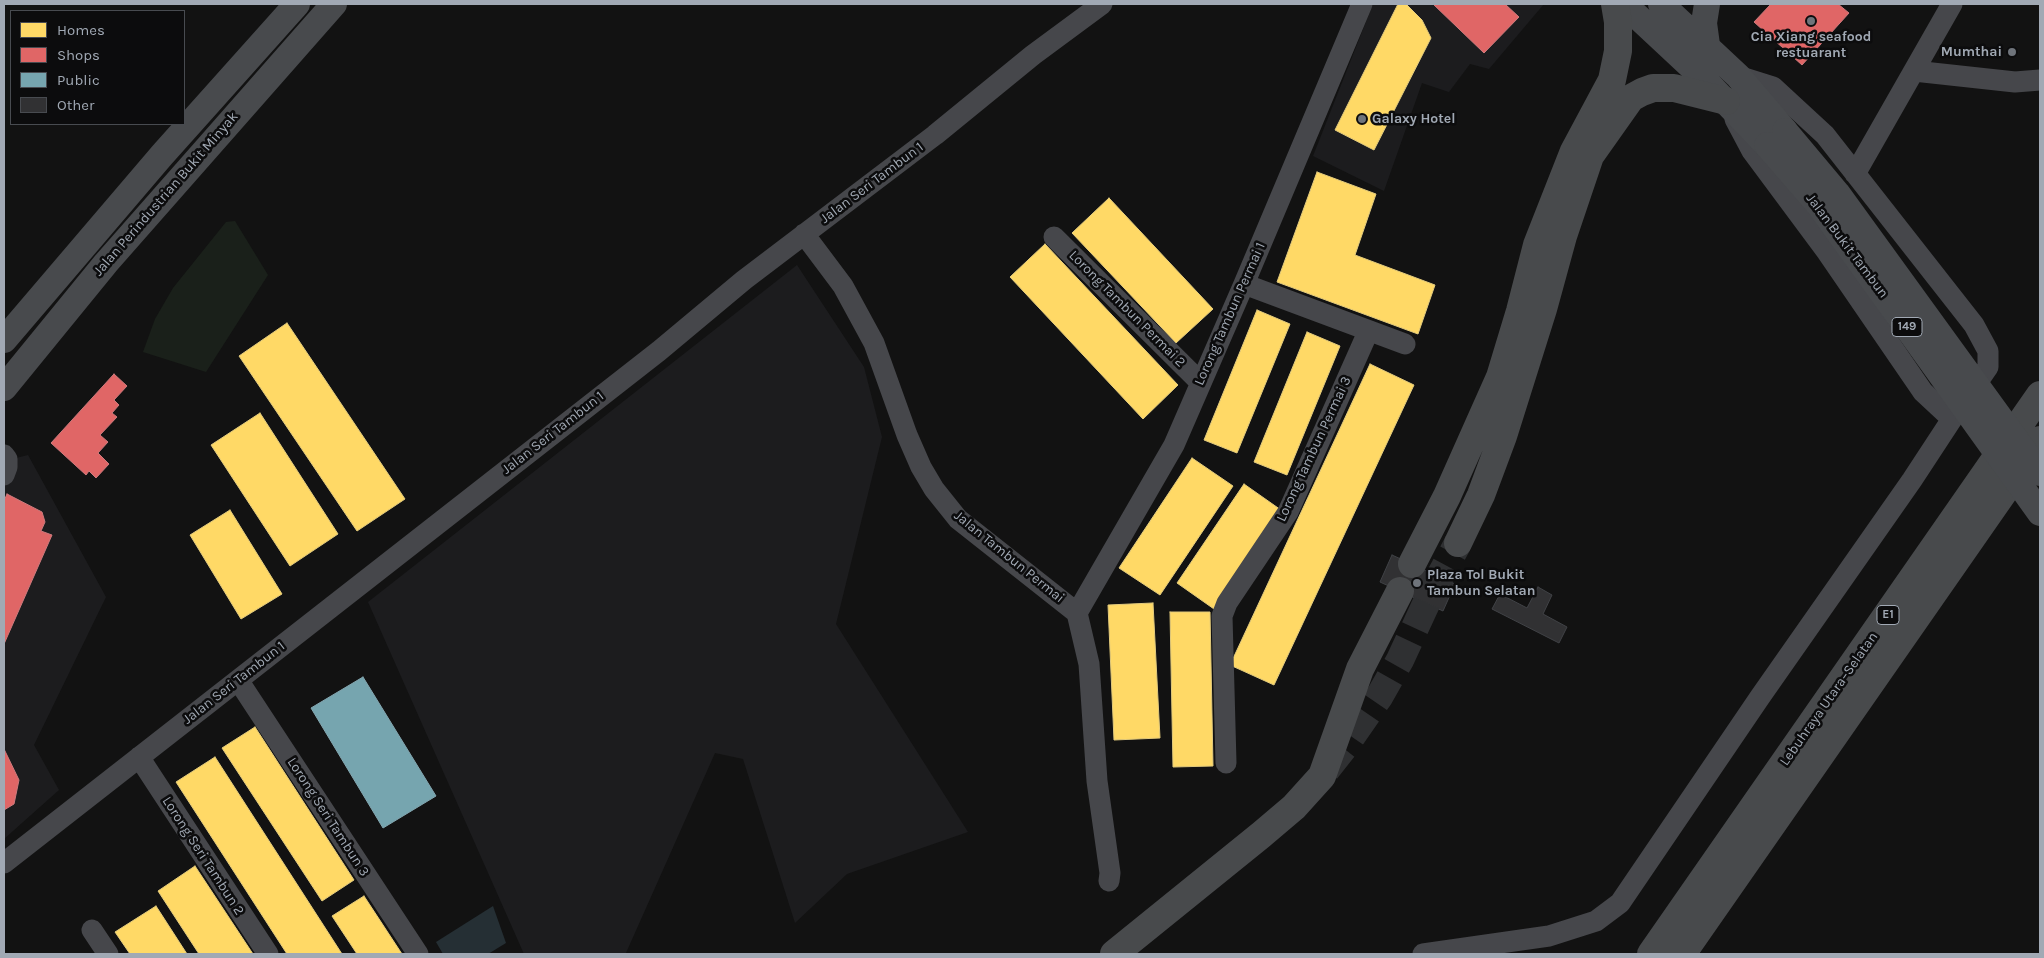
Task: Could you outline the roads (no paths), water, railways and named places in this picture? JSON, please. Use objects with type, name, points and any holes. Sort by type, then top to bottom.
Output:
[{"type":"highway","points":[[1412,564],[1447,496],[1500,377],[1520,311],[1537,244],[1574,151],[1612,80],[1618,51],[1618,22],[1615,4]]},
{"type":"highway","points":[[1458,543],[1481,495],[1502,436],[1543,309],[1563,236],[1590,156],[1630,98],[1642,92],[1653,88],[1674,88],[1726,101]]},
{"type":"highway","name":"Lebuhraya Utara–Selatan","points":[[1650,954],[2040,395]]},
{"type":"highway","name":"Lebuhraya Utara–Selatan","points":[[1682,954],[2040,440]]},
{"type":"highway","points":[[1108,954],[1123,947],[1261,835],[1294,807],[1322,776],[1360,669],[1400,591]]},
{"type":"main road","name":"Jalan Perindustrian Bukit Minyak","points":[[4,340],[162,155],[297,4]]},
{"type":"main road","name":"Jalan Perindustrian Bukit Minyak","points":[[4,388],[106,263],[334,4]]},
{"type":"main road","name":"Jalan Bukit Tambun","points":[[1624,4],[1726,101],[1776,138],[1837,193],[2040,473]]},
{"type":"main road","name":"Jalan Bukit Tambun","points":[[1661,4],[1738,76],[1819,205],[2040,514]]},
{"type":"main road","points":[[1706,4],[1704,23],[1707,45]]},
{"type":"street","name":"Jalan Seri Tambun 1","points":[[4,863],[659,352],[744,280],[935,135],[1032,55],[1102,4]]},
{"type":"street","name":"Lorong Tambun Permai 1","points":[[1077,613],[1174,445],[1362,4]]},
{"type":"street","points":[[1855,174],[1952,4]]},
{"type":"street","points":[[1914,71],[2015,82],[2040,80]]},
{"type":"street","points":[[1423,954],[1549,936],[1596,921],[1620,903],[1754,705],[1912,480],[1988,367],[1988,351],[1974,325],[1825,135],[1773,87],[1738,76]]},
{"type":"street","points":[[1726,101],[1752,151],[1827,252],[1923,392],[1952,419]]},
{"type":"street","name":"Jalan Tambun Permai","points":[[804,234],[843,286],[874,343],[907,434],[921,467],[934,489],[958,519],[1077,613],[1089,664],[1096,781],[1110,882]]},
{"type":"street","name":"Lorong Tambun Permai 2","points":[[1054,237],[1200,382]]},
{"type":"street","points":[[1244,284],[1368,332],[1405,344]]},
{"type":"street","name":"Lorong Tambun Permai 3","points":[[1226,763],[1222,616],[1227,603],[1288,512],[1368,332]]},
{"type":"street","points":[[4,455],[7,459],[8,467],[4,475]]},
{"type":"street","points":[[2040,514],[2040,528]]},
{"type":"street","name":"Lorong Seri Tambun 3","points":[[238,680],[418,954]]},
{"type":"street","name":"Lorong Seri Tambun 2","points":[[139,757],[268,954]]},
{"type":"street","points":[[92,930],[108,954]]},
{"type":"tunnel","points":[[1326,770],[1379,697],[1400,660],[1432,591],[1458,543]]},
{"type":"place","name":"Cia Xiang seafood restuarant","points":[[1811,21]]},
{"type":"place","name":"Mumthai","points":[[2012,52]]},
{"type":"place","name":"Galaxy Hotel","points":[[1362,119]]},
{"type":"place","name":"Plaza Tol Bukit Tambun Selatan","points":[[1417,583]]}]
